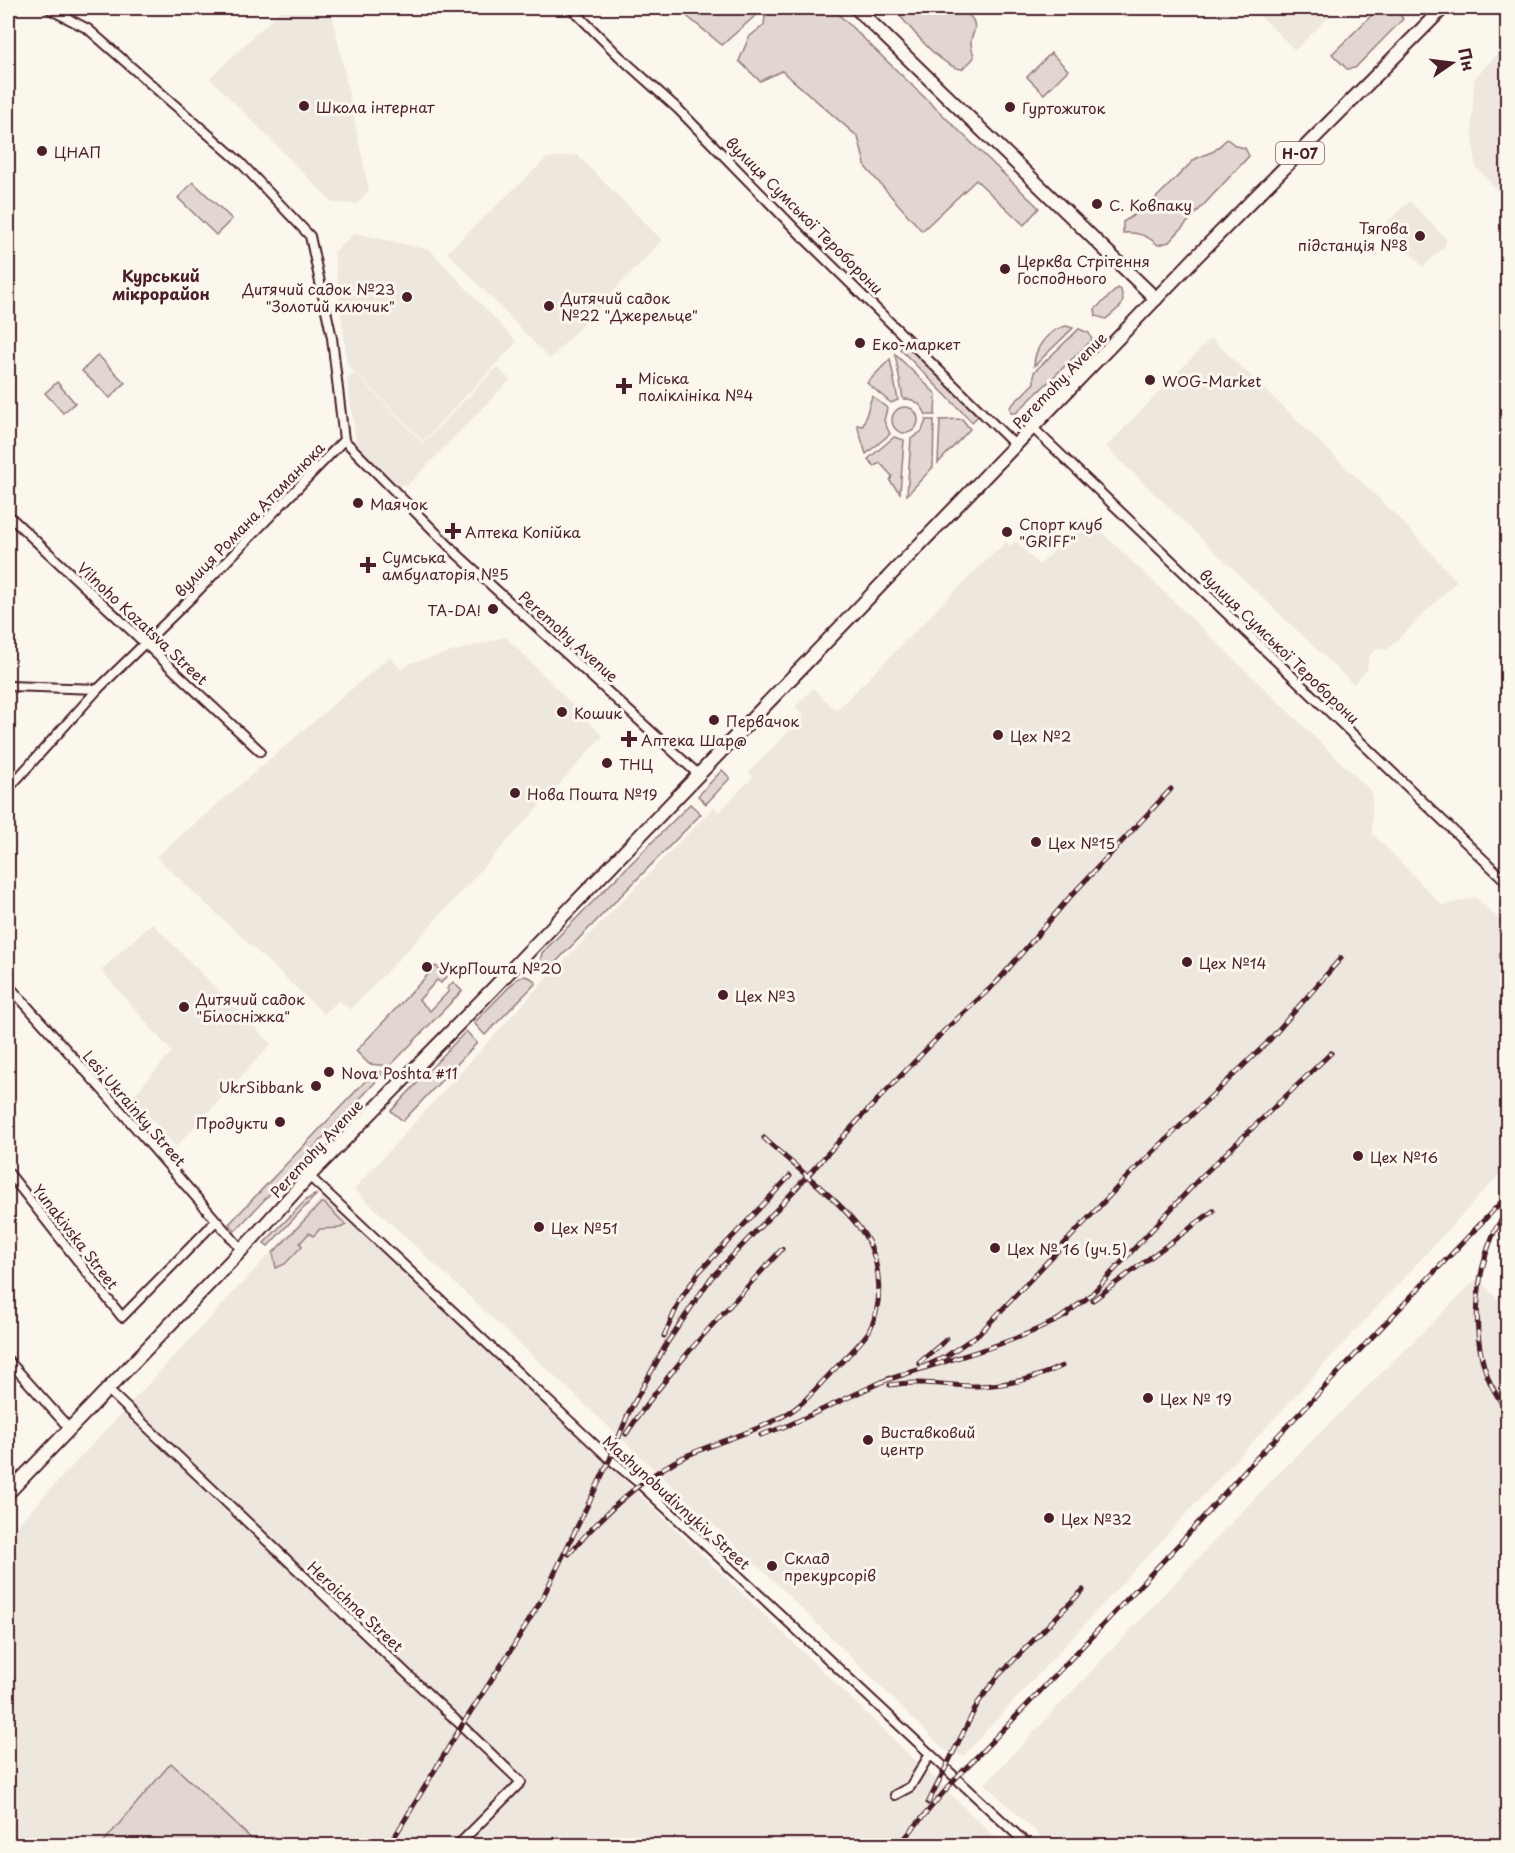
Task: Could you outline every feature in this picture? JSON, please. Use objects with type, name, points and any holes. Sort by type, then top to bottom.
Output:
[{"type":"main road","points":[[856,8],[1156,299]]},
{"type":"main road","name":"Peremohy Avenue","points":[[8,1493],[242,1250],[309,1176],[699,776],[1156,299],[1443,8]]},
{"type":"street","name":"вулиця Романа Атаманюка","points":[[8,789],[98,689],[344,440],[332,338],[310,236],[240,162],[88,29],[50,8]]},
{"type":"street","name":"вулиця Сумської Тероборони","points":[[571,8],[619,56],[678,109],[803,237],[1016,446]]},
{"type":"street","name":"вулиця Сумської Тероборони","points":[[1033,428],[1508,884]]},
{"type":"street","name":"Peremohy Avenue","points":[[344,440],[457,554],[699,776]]},
{"type":"street","name":"Vilnoho Kozatsva Street","points":[[8,515],[260,751]]},
{"type":"street","points":[[8,686],[98,689]]},
{"type":"street","name":"Lesi Ukrainky Street","points":[[8,985],[242,1250]]},
{"type":"street","name":"Yunakivska Street","points":[[8,1172],[122,1317],[216,1221]]},
{"type":"street","name":"Mashynobudivnykiv Street","points":[[309,1176],[610,1459],[640,1484],[1029,1845]]},
{"type":"street","points":[[8,1360],[69,1428]]},
{"type":"street","name":"Heroichna Street","points":[[107,1389],[520,1782],[457,1845]]},
{"type":"street","points":[[895,1796],[910,1787],[930,1754]]},
{"type":"shaded area","points":[[283,8],[331,8],[369,190],[357,204],[333,203],[210,78]]},
{"type":"shaded area","points":[[677,8],[764,8],[722,45]]},
{"type":"shaded area","points":[[766,8],[832,8],[1039,208],[1024,225],[976,180],[922,231],[866,168],[858,137],[782,71],[760,81],[739,61],[749,37],[764,25]]},
{"type":"shaded area","points":[[908,8],[960,8],[971,18],[975,27],[971,39],[974,55],[972,60],[962,69],[954,67],[937,56],[900,16]]},
{"type":"shaded area","points":[[1252,8],[1338,8],[1295,50]]},
{"type":"shaded area","points":[[1408,8],[1401,16],[1403,19],[1355,68],[1347,69],[1332,54],[1378,9]]},
{"type":"shaded area","points":[[1507,44],[1507,201],[1476,167],[1472,127],[1474,79]]},
{"type":"shaded area","points":[[1051,53],[1068,70],[1044,94],[1027,77]]},
{"type":"shaded area","points":[[1227,139],[1236,146],[1245,148],[1249,156],[1169,242],[1158,245],[1142,235],[1123,233],[1123,222],[1147,207],[1195,159],[1214,151]]},
{"type":"shaded area","name":"Дитячий садок №22 \"Джерельце\"","points":[[577,155],[662,240],[550,359],[447,252],[547,158]]},
{"type":"shaded area","points":[[193,182],[232,219],[216,235],[178,198]]},
{"type":"shaded area","points":[[1410,201],[1446,239],[1445,246],[1423,267],[1385,224]]},
{"type":"shaded area","name":"Дитячий садок №23 \"Золотий ключик\"","points":[[355,233],[430,250],[517,342],[423,441],[347,364],[334,252]]},
{"type":"shaded area","points":[[1118,288],[1121,290],[1123,300],[1121,306],[1106,319],[1096,316],[1095,309]]},
{"type":"shaded area","points":[[1066,326],[1073,328],[1034,366],[1036,353],[1043,341],[1053,331]]},
{"type":"shaded area","points":[[1079,329],[1089,333],[1092,340],[1016,413],[1011,413],[1010,407],[1034,383],[1034,372]]},
{"type":"shaded area","points":[[1211,338],[1399,518],[1457,581],[1387,650],[1376,649],[1369,657],[1367,670],[1353,684],[1106,447]]},
{"type":"shaded area","points":[[905,343],[978,416],[972,422],[900,349]]},
{"type":"shaded area","points":[[895,354],[936,394],[935,415],[926,415],[918,403],[903,399]]},
{"type":"shaded area","points":[[98,355],[125,383],[110,398],[82,371]]},
{"type":"shaded area","points":[[890,359],[898,400],[891,403],[867,383]]},
{"type":"shaded area","points":[[497,367],[510,380],[406,487],[402,484],[399,488],[357,448],[347,379],[355,373],[423,443]]},
{"type":"shaded area","points":[[57,382],[75,403],[63,413],[45,393]]},
{"type":"shaded area","points":[[872,396],[887,408],[884,421],[890,434],[866,454],[857,425],[863,426]]},
{"type":"shaded area","points":[[905,407],[914,411],[918,420],[914,429],[905,433],[896,429],[892,420],[896,411]]},
{"type":"shaded area","points":[[962,419],[970,429],[938,463],[940,420]]},
{"type":"shaded area","points":[[926,420],[934,420],[933,467],[907,495],[911,439],[922,431]]},
{"type":"shaded area","points":[[894,437],[904,440],[900,493],[890,481],[892,476],[880,463],[874,466],[868,459]]},
{"type":"shaded area","points":[[1087,518],[1372,792],[1372,833],[1443,906],[1475,897],[1507,927],[1507,1166],[963,1756],[945,1750],[777,1584],[354,1189],[544,981],[714,807],[719,812],[753,777],[749,772],[804,716],[795,707],[813,688],[836,711],[1006,542],[1010,546],[1016,541],[1039,565]]},
{"type":"shaded area","points":[[506,637],[603,736],[420,937],[350,1010],[339,1000],[324,1014],[156,857],[389,657],[402,670],[411,663]]},
{"type":"shaded area","points":[[722,770],[730,778],[706,804],[698,796]]},
{"type":"shaded area","points":[[690,804],[701,814],[545,973],[539,965],[542,953]]},
{"type":"shaded area","name":"Дитячий садок \"Білосніжка\"","points":[[152,923],[271,1044],[176,1147],[132,1097],[172,1052],[101,970]]},
{"type":"shaded area","points":[[436,966],[447,976],[441,983],[437,980],[419,1000],[430,1011],[449,991],[447,989],[453,982],[462,991],[390,1066],[369,1064],[356,1051]]},
{"type":"shaded area","points":[[524,976],[536,983],[485,1035],[474,1023],[517,979]]},
{"type":"shaded area","points":[[466,1031],[477,1043],[403,1121],[391,1111]]},
{"type":"shaded area","points":[[375,1071],[385,1072],[235,1231],[229,1224]]},
{"type":"shaded area","points":[[326,1193],[1003,1845],[8,1845],[8,1535]]},
{"type":"shaded area","points":[[316,1195],[268,1246],[264,1243],[306,1200]]},
{"type":"shaded area","points":[[321,1203],[324,1203],[346,1225],[340,1228],[320,1229],[313,1236],[309,1233],[300,1243],[302,1246],[285,1264],[276,1268],[273,1253]]},
{"type":"shaded area","points":[[1477,1279],[1507,1308],[1507,1845],[1050,1845],[985,1784],[1270,1482]]},
{"type":"shaded area","points":[[171,1763],[258,1845],[101,1845]]},
{"type":"railway","points":[[389,1846],[542,1599],[610,1459],[629,1412],[667,1343],[711,1278],[945,1030],[997,982],[1069,898],[1171,789]]},
{"type":"railway","points":[[921,1368],[945,1357],[980,1333],[1129,1175],[1266,1044],[1341,958]]},
{"type":"railway","points":[[1059,1319],[1090,1296],[1200,1178],[1331,1053]]},
{"type":"railway","points":[[569,1554],[617,1504],[659,1471],[688,1455],[776,1420],[795,1408],[811,1395],[861,1342],[874,1321],[878,1299],[878,1276],[873,1253],[861,1229],[836,1202],[764,1138]]},
{"type":"railway","points":[[664,1336],[680,1300],[699,1272],[790,1176]]},
{"type":"railway","points":[[898,1846],[956,1778],[1508,1195]]},
{"type":"railway","points":[[1093,1300],[1213,1211]]},
{"type":"railway","points":[[1508,1211],[1496,1228],[1487,1252],[1482,1269],[1478,1307],[1483,1363],[1491,1384],[1508,1413]]},
{"type":"railway","points":[[626,1434],[681,1361],[782,1249]]},
{"type":"railway","points":[[884,1381],[1000,1344],[1067,1315]]},
{"type":"railway","points":[[919,1363],[947,1339]]},
{"type":"railway","points":[[890,1385],[1000,1384],[1031,1378],[1062,1366]]},
{"type":"railway","points":[[761,1435],[789,1425],[890,1378]]},
{"type":"railway","points":[[928,1803],[978,1703],[998,1676],[1083,1590]]},
{"type":"place","name":"Школа інтернат","points":[[304,106]]},
{"type":"place","name":"Гуртожиток","points":[[1010,107]]},
{"type":"place","name":"ЦНАП","points":[[42,151]]},
{"type":"place","name":"С. Ковпаку","points":[[1097,204]]},
{"type":"place","name":"Тягова підстанція №8","points":[[1420,236]]},
{"type":"place","name":"Церква Стрітення Господнього","points":[[1005,269]]},
{"type":"place","name":"Дитячий садок №23 \"Золотий ключик\"","points":[[407,297]]},
{"type":"place","name":"Дитячий садок №22 \"Джерельце\"","points":[[549,306]]},
{"type":"place","name":"Еко-маркет","points":[[860,343]]},
{"type":"place","name":"WOG-Market","points":[[1150,380]]},
{"type":"place","name":"Міська поліклініка №4","points":[[624,386]]},
{"type":"place","name":"Маячок","points":[[358,503]]},
{"type":"place","name":"Аптека Копійка","points":[[453,531]]},
{"type":"place","name":"Спорт клуб \"GRIFF\"","points":[[1007,532]]},
{"type":"place","name":"Сумська амбулаторія №5","points":[[368,565]]},
{"type":"place","name":"TA-DA!","points":[[493,609]]},
{"type":"place","name":"Кошик","points":[[562,712]]},
{"type":"place","name":"Первачок","points":[[714,720]]},
{"type":"place","name":"Цех №2","points":[[998,735]]},
{"type":"place","name":"Аптека Шар@","points":[[629,739]]},
{"type":"place","name":"ТНЦ","points":[[607,763]]},
{"type":"place","name":"Нова Пошта №19","points":[[515,793]]},
{"type":"place","name":"Цех №15","points":[[1036,842]]},
{"type":"place","name":"Цех №14","points":[[1187,962]]},
{"type":"place","name":"УкрПошта №20","points":[[427,967]]},
{"type":"place","name":"Цех №3","points":[[723,995]]},
{"type":"place","name":"Дитячий садок \"Білосніжка\"","points":[[184,1007]]},
{"type":"place","name":"Nova Poshta #11","points":[[329,1072]]},
{"type":"place","name":"UkrSibbank","points":[[316,1086]]},
{"type":"place","name":"Продукти","points":[[280,1122]]},
{"type":"place","name":"Цех №16","points":[[1358,1156]]},
{"type":"place","name":"Цех №51","points":[[539,1227]]},
{"type":"place","name":"Цех № 16 (уч.5)","points":[[995,1248]]},
{"type":"place","name":"Цех № 19","points":[[1148,1398]]},
{"type":"place","name":"Виставковий центр","points":[[868,1440]]},
{"type":"place","name":"Цех №32","points":[[1049,1518]]},
{"type":"place","name":"Склад прекурсорів","points":[[772,1566]]},
{"type":"district","name":"Курський мікрорайон","points":[[161,284]]}]
